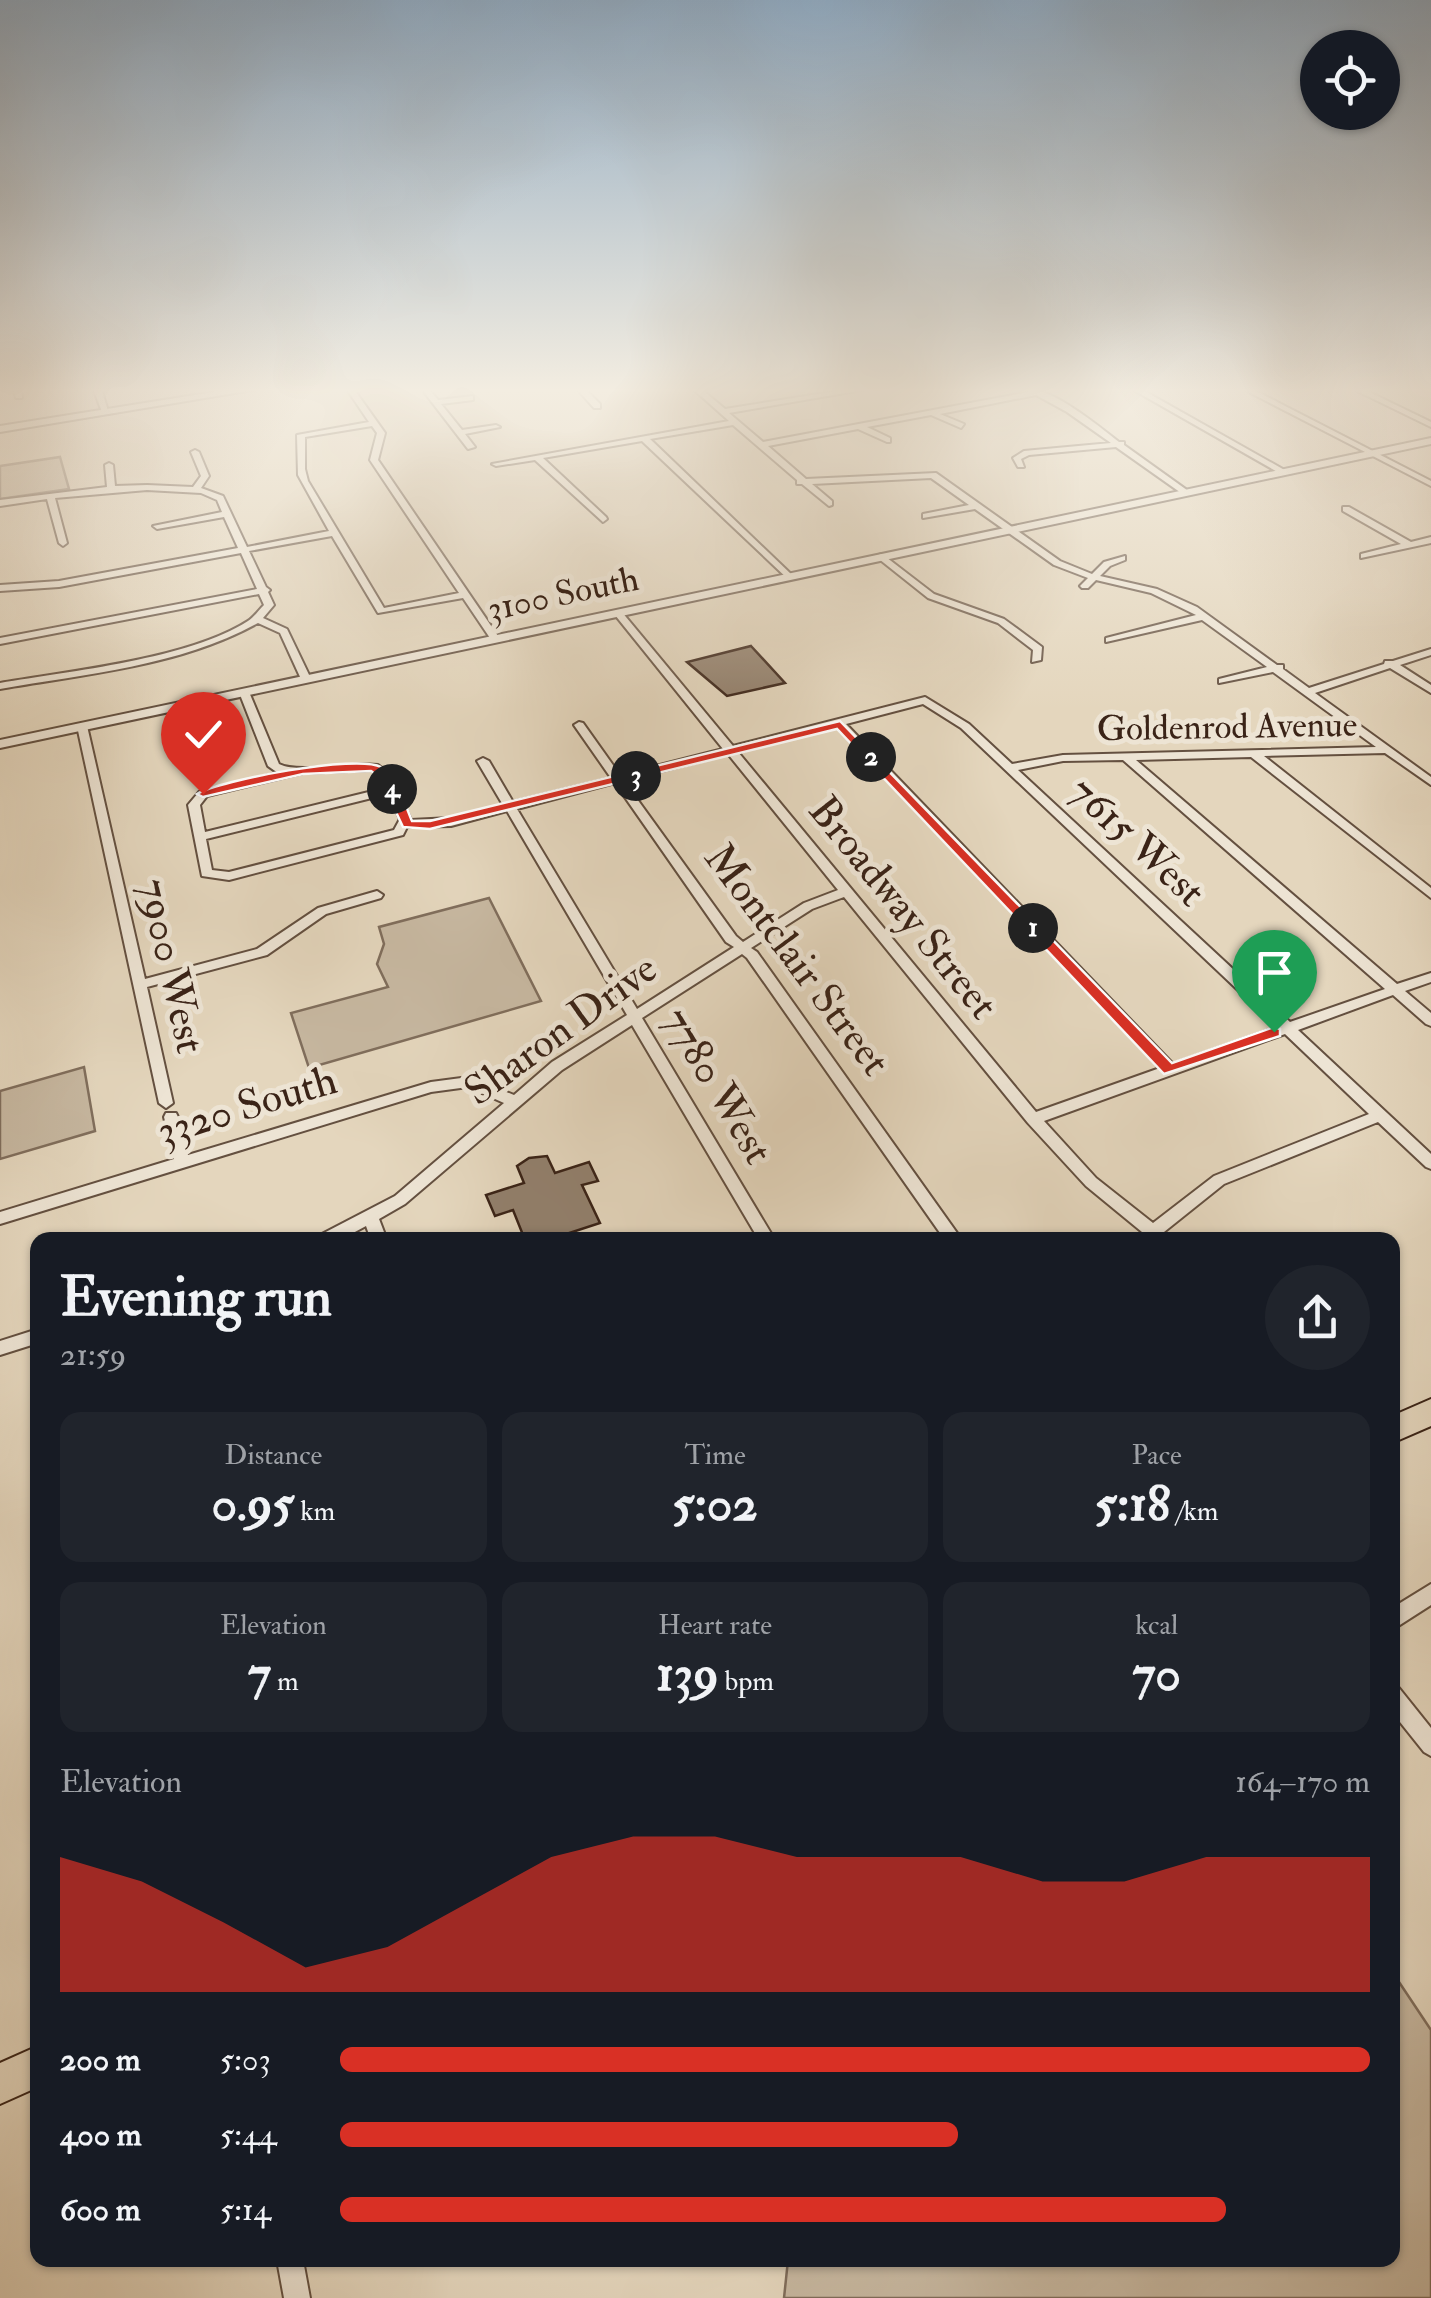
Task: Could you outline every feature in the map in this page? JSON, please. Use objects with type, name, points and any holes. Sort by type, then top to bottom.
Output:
[{"type":"main road","points":[[1400,1426],[1431,1412]]},
{"type":"main road","points":[[0,2084],[30,2070]]},
{"type":"street","points":[[0,503],[43,495]]},
{"type":"street","points":[[50,495],[63,542]]},
{"type":"street","points":[[0,686],[208,645],[260,620],[269,605],[265,590],[216,495]]},
{"type":"street","points":[[312,495],[381,611],[466,595]]},
{"type":"street","points":[[398,495],[495,639]]},
{"type":"street","points":[[577,495],[602,519]]},
{"type":"street","points":[[704,495],[789,577]]},
{"type":"street","points":[[817,495],[829,504]]},
{"type":"street","points":[[961,495],[1057,563],[1093,577],[1168,595],[1206,616],[1431,782]]},
{"type":"street","name":"3100 South","points":[[0,744],[1176,495]]},
{"type":"street","points":[[926,516],[976,506]]},
{"type":"street","points":[[1346,510],[1409,545]]},
{"type":"street","points":[[156,526],[228,514]]},
{"type":"street","points":[[0,588],[59,584],[334,534]]},
{"type":"street","points":[[1364,556],[1431,540]]},
{"type":"street","points":[[882,558],[931,596],[1010,626],[1038,649],[1036,660]]},
{"type":"street","points":[[1085,586],[1107,564],[1122,558]]},
{"type":"street","points":[[0,641],[265,590]]},
{"type":"street","name":"Broadway Street","points":[[618,613],[1033,1118],[1143,1232]]},
{"type":"street","points":[[1108,640],[1206,616]]},
{"type":"street","points":[[260,620],[284,631],[306,679]]},
{"type":"street","points":[[1307,692],[1431,652]]},
{"type":"street","points":[[1389,663],[1431,690]]},
{"type":"street","points":[[1223,682],[1279,667]]},
{"type":"street","points":[[244,692],[274,766],[288,774]]},
{"type":"street","name":"7615 West","points":[[840,724],[924,700],[958,720],[1431,1162]]},
{"type":"street","points":[[406,827],[384,774],[374,767],[288,774],[198,798],[204,869],[210,876],[229,876],[406,827],[452,822],[840,724],[1170,1070]]},
{"type":"street","name":"Montclair Street","points":[[579,725],[731,939],[752,955],[948,1232]]},
{"type":"street","name":"7900 West","points":[[82,726],[182,1163]]},
{"type":"street","name":"Goldenrod Avenue","points":[[1010,768],[1050,758],[1386,750]]},
{"type":"street","points":[[1254,754],[1431,894]]},
{"type":"street","points":[[1126,757],[1431,1021]]},
{"type":"street","name":"7780 West","points":[[483,761],[762,1232]]},
{"type":"street","points":[[263,779],[274,766]]},
{"type":"street","points":[[200,836],[392,790]]},
{"type":"street","name":"Sharon Drive","points":[[342,1232],[371,1218],[426,1179],[557,1066],[818,901],[848,891]]},
{"type":"street","points":[[141,984],[262,952],[322,911],[377,895]]},
{"type":"street","points":[[1033,1118],[1431,977]]},
{"type":"street","name":"3320 South","points":[[0,1218],[453,1082],[486,1086],[514,1101]]},
{"type":"street","points":[[1152,1232],[1219,1180],[1380,1115]]},
{"type":"street","points":[[371,1218],[375,1232]]},
{"type":"street","points":[[0,1348],[30,1339]]},
{"type":"street","points":[[1400,1615],[1431,1594]]},
{"type":"street","points":[[1400,1705],[1431,1746]]},
{"type":"street","points":[[291,2267],[296,2298]]},
{"type":"shaded area","points":[[489,898],[541,1001],[309,1068],[291,1013],[388,987],[377,964],[384,944],[379,927]]},
{"type":"shaded area","points":[[84,1067],[95,1131],[0,1159],[0,1091]]},
{"type":"shaded area","points":[[1400,1984],[1431,2030],[1431,2298],[784,2298],[787,2267],[1400,2267]]},
{"type":"building","points":[[751,646],[785,683],[727,696],[687,662]]},
{"type":"building","points":[[547,1156],[555,1173],[589,1162],[598,1181],[582,1185],[600,1223],[572,1232],[522,1232],[513,1210],[495,1216],[486,1195],[524,1183],[517,1166],[529,1158]]},
{"type":"route","points":[[203,794],[303,770],[374,767],[384,774],[408,824],[430,825],[840,724],[1170,1070],[1274,1032]]}]
